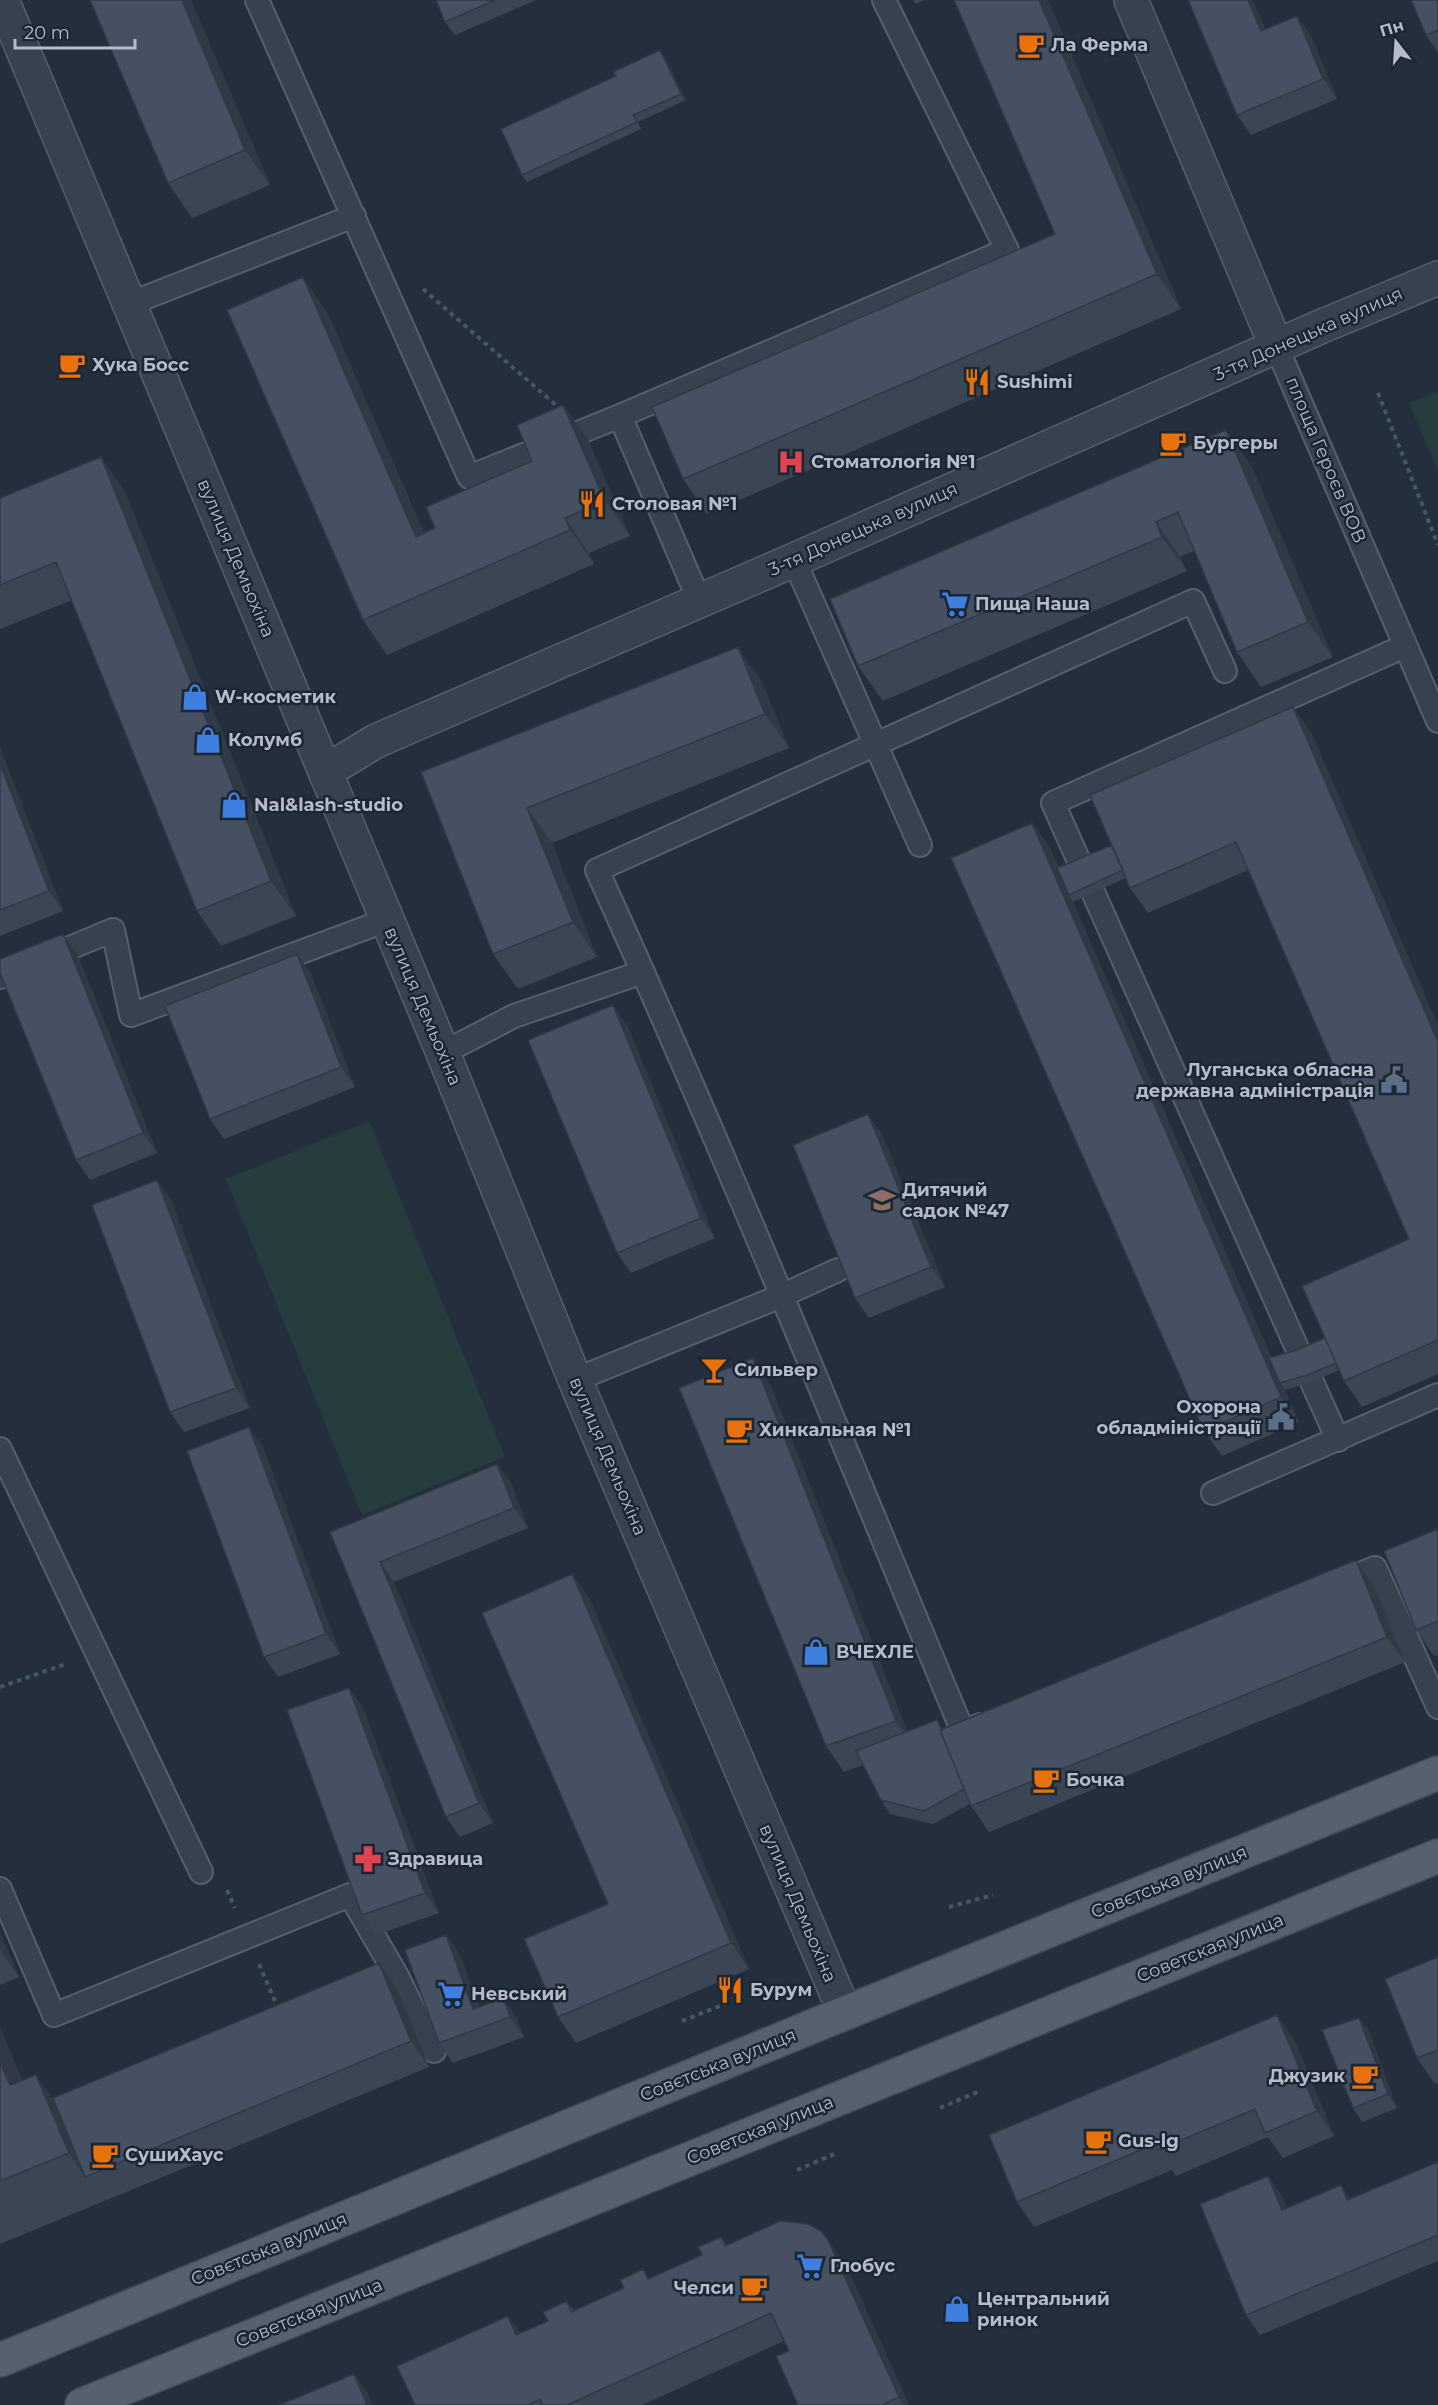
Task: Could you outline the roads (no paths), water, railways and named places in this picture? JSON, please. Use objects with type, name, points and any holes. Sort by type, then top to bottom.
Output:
[{"type":"main road","name":"Совєтська вулиця","points":[[0,2360],[845,2013],[1438,1773]]},
{"type":"main road","name":"Советская улица","points":[[82,2405],[1438,1856]]},
{"type":"street","name":"вулиця Демьохіна","points":[[2,0],[443,1053],[575,1380],[845,2013]]},
{"type":"street","name":"площа Героєв ВОВ","points":[[1131,0],[1277,348]]},
{"type":"street","name":"3-тя Донецька вулиця","points":[[325,772],[376,741],[794,560],[1320,327],[1438,278]]},
{"type":"lane","points":[[257,0],[469,477],[620,416],[1007,250],[884,0]]},
{"type":"lane","points":[[129,304],[354,216]]},
{"type":"lane","name":"площа Героєв ВОВ","points":[[1277,348],[1438,722]]},
{"type":"lane","points":[[620,416],[699,600]]},
{"type":"lane","points":[[794,560],[920,845]]},
{"type":"lane","points":[[996,1719],[963,1732],[781,1296],[597,870],[1193,601],[1225,671]]},
{"type":"lane","points":[[1082,868],[1053,803],[1405,646]]},
{"type":"lane","points":[[1093,892],[1301,1357]]},
{"type":"lane","points":[[0,976],[113,930],[131,1015],[387,920]]},
{"type":"lane","points":[[443,1053],[514,1016],[643,972]]},
{"type":"lane","points":[[575,1380],[781,1296],[838,1270]]},
{"type":"lane","points":[[1312,1382],[1338,1440]]},
{"type":"lane","points":[[1213,1493],[1438,1395]]},
{"type":"lane","points":[[0,1449],[201,1872]]},
{"type":"lane","points":[[1320,1590],[1386,1564],[1438,1707]]},
{"type":"lane","points":[[0,1889],[54,2015],[350,1895],[397,1976],[434,2050]]},
{"type":"place","name":"Ла Ферма","points":[[1031,45]]},
{"type":"place","name":"Хука Босс","points":[[72,365]]},
{"type":"place","name":"Sushimi","points":[[977,382]]},
{"type":"place","name":"Бургеры","points":[[1173,443]]},
{"type":"place","name":"Стоматологія №1","points":[[791,462]]},
{"type":"place","name":"Столовая №1","points":[[592,504]]},
{"type":"place","name":"Пища Наша","points":[[955,604]]},
{"type":"place","name":"W-косметик","points":[[195,697]]},
{"type":"place","name":"Колумб","points":[[208,740]]},
{"type":"place","name":"Nal&lash-studio","points":[[234,805]]},
{"type":"place","name":"Луганська обласна державна адміністрація","points":[[1394,1080]]},
{"type":"place","name":"Дитячий садок №47","points":[[882,1200]]},
{"type":"place","name":"Сильвер","points":[[714,1370]]},
{"type":"place","name":"Охорона обладміністрації","points":[[1281,1417]]},
{"type":"place","name":"Хинкальная №1","points":[[739,1430]]},
{"type":"place","name":"ВЧЕХЛЕ","points":[[816,1652]]},
{"type":"place","name":"Бочка","points":[[1046,1780]]},
{"type":"place","name":"Здравица","points":[[368,1859]]},
{"type":"place","name":"Бурум","points":[[730,1990]]},
{"type":"place","name":"Невський","points":[[451,1994]]},
{"type":"place","name":"Джузик","points":[[1365,2076]]},
{"type":"place","name":"Gus-lg","points":[[1098,2141]]},
{"type":"place","name":"СушиХаус","points":[[105,2155]]},
{"type":"place","name":"Глобус","points":[[810,2266]]},
{"type":"place","name":"Челси","points":[[754,2288]]},
{"type":"place","name":"Центральний ринок","points":[[957,2309]]}]
